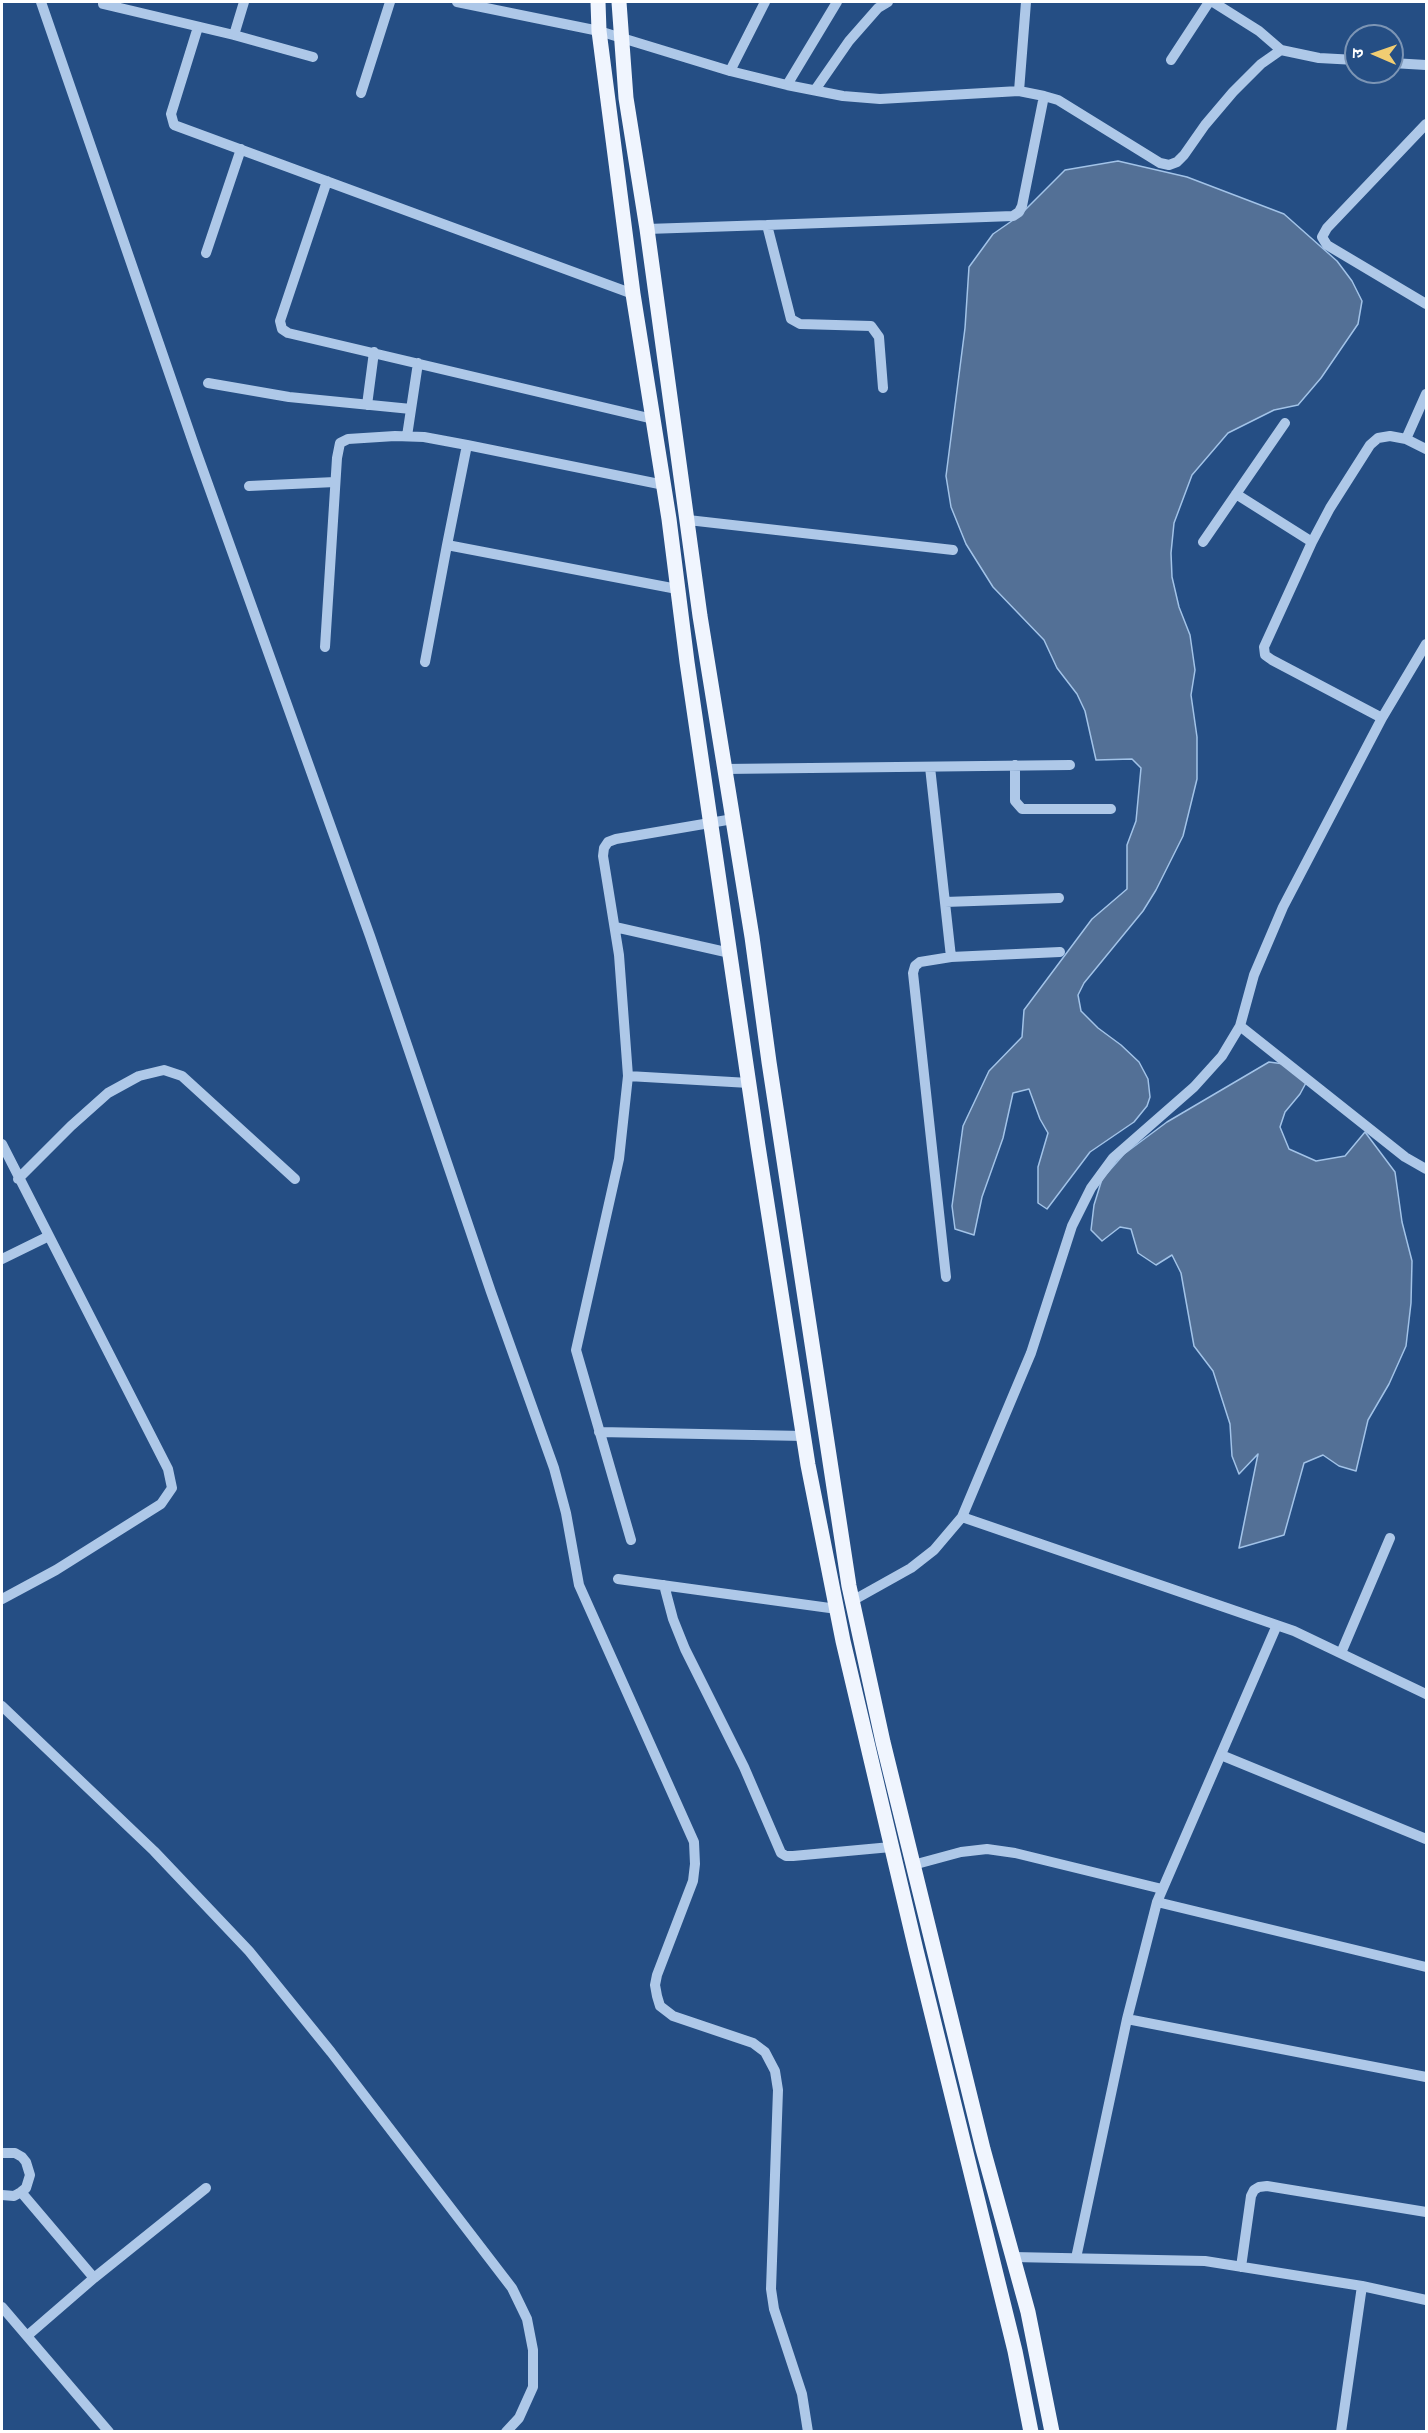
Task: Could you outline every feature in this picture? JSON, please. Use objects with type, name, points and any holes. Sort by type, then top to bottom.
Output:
[{"type":"main road","points":[[598,2],[599,32],[633,294],[664,485],[749,1083],[804,1436],[837,1609],[891,1846],[1015,2351],[1031,2432]]},
{"type":"main road","points":[[619,2],[626,98],[647,229],[724,769],[852,1601],[883,1742],[983,2149],[1028,2312],[1052,2432]]},
{"type":"street","points":[[41,2],[196,451],[370,936],[491,1292],[554,1468],[566,1513],[579,1585],[694,1842],[693,1881],[657,1975],[655,1985],[660,2006],[673,2016],[753,2043],[765,2052],[775,2071],[778,2090],[771,2289],[774,2309],[802,2394],[808,2432]]},
{"type":"street","points":[[234,35],[244,2]]},
{"type":"street","points":[[361,93],[390,2]]},
{"type":"street","points":[[457,2],[599,32],[730,71],[815,90],[880,99],[1019,91],[1044,96],[1058,100],[1160,163],[1169,165],[1177,162],[1184,155],[1205,125],[1233,92],[1261,64],[1281,50]]},
{"type":"street","points":[[730,71],[765,2]]},
{"type":"street","points":[[787,85],[837,2]]},
{"type":"street","points":[[815,90],[849,41],[878,8],[888,2]]},
{"type":"street","points":[[1019,91],[1026,2]]},
{"type":"street","points":[[1171,60],[1211,2],[1259,32],[1281,50],[1319,58],[1344,59]]},
{"type":"street","points":[[104,4],[314,57]]},
{"type":"street","points":[[198,27],[171,114],[171,121],[180,129],[241,149],[633,294]]},
{"type":"street","points":[[1404,64],[1426,65]]},
{"type":"street","points":[[647,229],[1013,216],[1022,207],[1044,96]]},
{"type":"street","points":[[1426,124],[1326,228],[1322,237],[1327,244],[1426,304]]},
{"type":"street","points":[[206,253],[241,149]]},
{"type":"street","points":[[327,181],[280,321],[282,329],[288,333],[653,419]]},
{"type":"street","points":[[767,225],[790,319],[800,324],[871,326],[879,337],[883,388]]},
{"type":"street","points":[[367,405],[374,352]]},
{"type":"street","points":[[407,436],[418,363]]},
{"type":"street","points":[[208,383],[289,397],[411,409]]},
{"type":"street","points":[[1406,439],[1426,394]]},
{"type":"street","points":[[1203,542],[1285,423]]},
{"type":"street","points":[[1382,718],[1265,655],[1264,647],[1266,638],[1312,542],[1330,508],[1370,445],[1378,438],[1390,436],[1406,439],[1426,449]]},
{"type":"street","points":[[325,647],[335,482],[340,443],[348,439],[424,437],[664,485]]},
{"type":"street","points":[[425,662],[467,445]]},
{"type":"street","points":[[249,486],[335,482]]},
{"type":"street","points":[[1236,494],[1312,542]]},
{"type":"street","points":[[688,520],[954,550]]},
{"type":"street","points":[[447,545],[677,589]]},
{"type":"street","points":[[852,1601],[911,1568],[934,1550],[962,1516],[1031,1353],[1072,1226],[1091,1188],[1113,1158],[1194,1087],[1222,1056],[1240,1026],[1254,975],[1267,941],[1382,718],[1426,644]]},
{"type":"street","points":[[1016,765],[1015,801],[1022,809],[1111,809]]},
{"type":"street","points":[[724,769],[1070,765]]},
{"type":"street","points":[[930,767],[951,957]]},
{"type":"street","points":[[631,1540],[576,1350],[619,1159],[628,1076],[619,956],[603,856],[604,848],[608,842],[616,839],[733,819]]},
{"type":"street","points":[[945,902],[1059,898]]},
{"type":"street","points":[[615,927],[730,953]]},
{"type":"street","points":[[946,1277],[913,973],[915,966],[920,962],[951,957],[1060,952]]},
{"type":"street","points":[[1240,1026],[1405,1157],[1426,1169]]},
{"type":"street","points":[[18,1179],[108,1093],[139,1077],[164,1070],[182,1076],[295,1179]]},
{"type":"street","points":[[628,1076],[749,1083]]},
{"type":"street","points":[[2,1144],[168,1469],[172,1488],[161,1504],[56,1570],[2,1599]]},
{"type":"street","points":[[2,1259],[49,1236]]},
{"type":"street","points":[[599,1432],[804,1436]]},
{"type":"street","points":[[962,1516],[1294,1631],[1426,1694]]},
{"type":"street","points":[[1341,1653],[1390,1538]]},
{"type":"street","points":[[618,1579],[837,1609]]},
{"type":"street","points":[[664,1585],[673,1619],[685,1649],[744,1767],[781,1853],[793,1856],[891,1846]]},
{"type":"street","points":[[1076,2258],[1127,2019],[1157,1902],[1277,1625]]},
{"type":"street","points":[[2,1706],[153,1851],[249,1951],[331,2052],[512,2288],[527,2319],[533,2350],[533,2387],[519,2418],[506,2432]]},
{"type":"street","points":[[1221,1755],[1426,1839]]},
{"type":"street","points":[[913,1865],[961,1852],[987,1849],[1015,1853],[1162,1889]]},
{"type":"street","points":[[1157,1902],[1426,1967]]},
{"type":"street","points":[[1127,2019],[1426,2077]]},
{"type":"street","points":[[2,2153],[15,2154],[26,2162],[30,2175],[26,2188],[21,2192],[14,2196],[2,2195]]},
{"type":"street","points":[[1241,2267],[1251,2196],[1259,2187],[1267,2186],[1426,2212]]},
{"type":"street","points":[[27,2336],[94,2278],[206,2188]]},
{"type":"street","points":[[21,2192],[94,2278]]},
{"type":"street","points":[[1013,2257],[1205,2261],[1362,2286],[1426,2300]]},
{"type":"street","points":[[1341,2432],[1362,2286]]},
{"type":"street","points":[[2,2307],[109,2432]]},
{"type":"water","points":[[1118,161],[1187,177],[1284,214],[1337,261],[1352,281],[1362,301],[1358,324],[1321,378],[1298,405],[1274,410],[1228,433],[1192,475],[1174,523],[1171,553],[1172,577],[1179,607],[1190,635],[1195,670],[1191,695],[1197,737],[1197,779],[1183,836],[1156,890],[1143,911],[1084,983],[1078,995],[1081,1011],[1139,1062],[1148,1079],[1150,1097],[1147,1106],[1134,1122],[1090,1152],[1047,1209],[1038,1203],[1038,1167],[1048,1133],[1029,1089],[1013,1093],[1003,1138],[982,1197],[974,1235],[955,1229],[952,1206],[963,1126],[989,1071],[1022,1037],[1024,1010],[1092,919],[1127,889],[1127,845],[1136,821],[1141,768],[1132,759],[1096,760],[1085,711],[1077,694],[1057,668],[1044,640],[993,587],[966,544],[951,507],[946,476],[965,328],[969,267],[993,234],[1019,216],[1065,170]]},
{"type":"water","points":[[1269,1062],[1284,1064],[1307,1081],[1300,1094],[1285,1112],[1280,1127],[1289,1149],[1316,1161],[1345,1156],[1365,1132],[1395,1172],[1402,1222],[1412,1261],[1411,1303],[1406,1346],[1389,1384],[1368,1420],[1356,1471],[1339,1466],[1323,1455],[1304,1463],[1284,1535],[1239,1548],[1258,1454],[1239,1474],[1232,1456],[1230,1424],[1213,1371],[1194,1346],[1181,1273],[1172,1255],[1156,1265],[1138,1253],[1131,1229],[1120,1227],[1102,1241],[1091,1230],[1094,1205],[1102,1179],[1124,1154],[1167,1122]]}]
